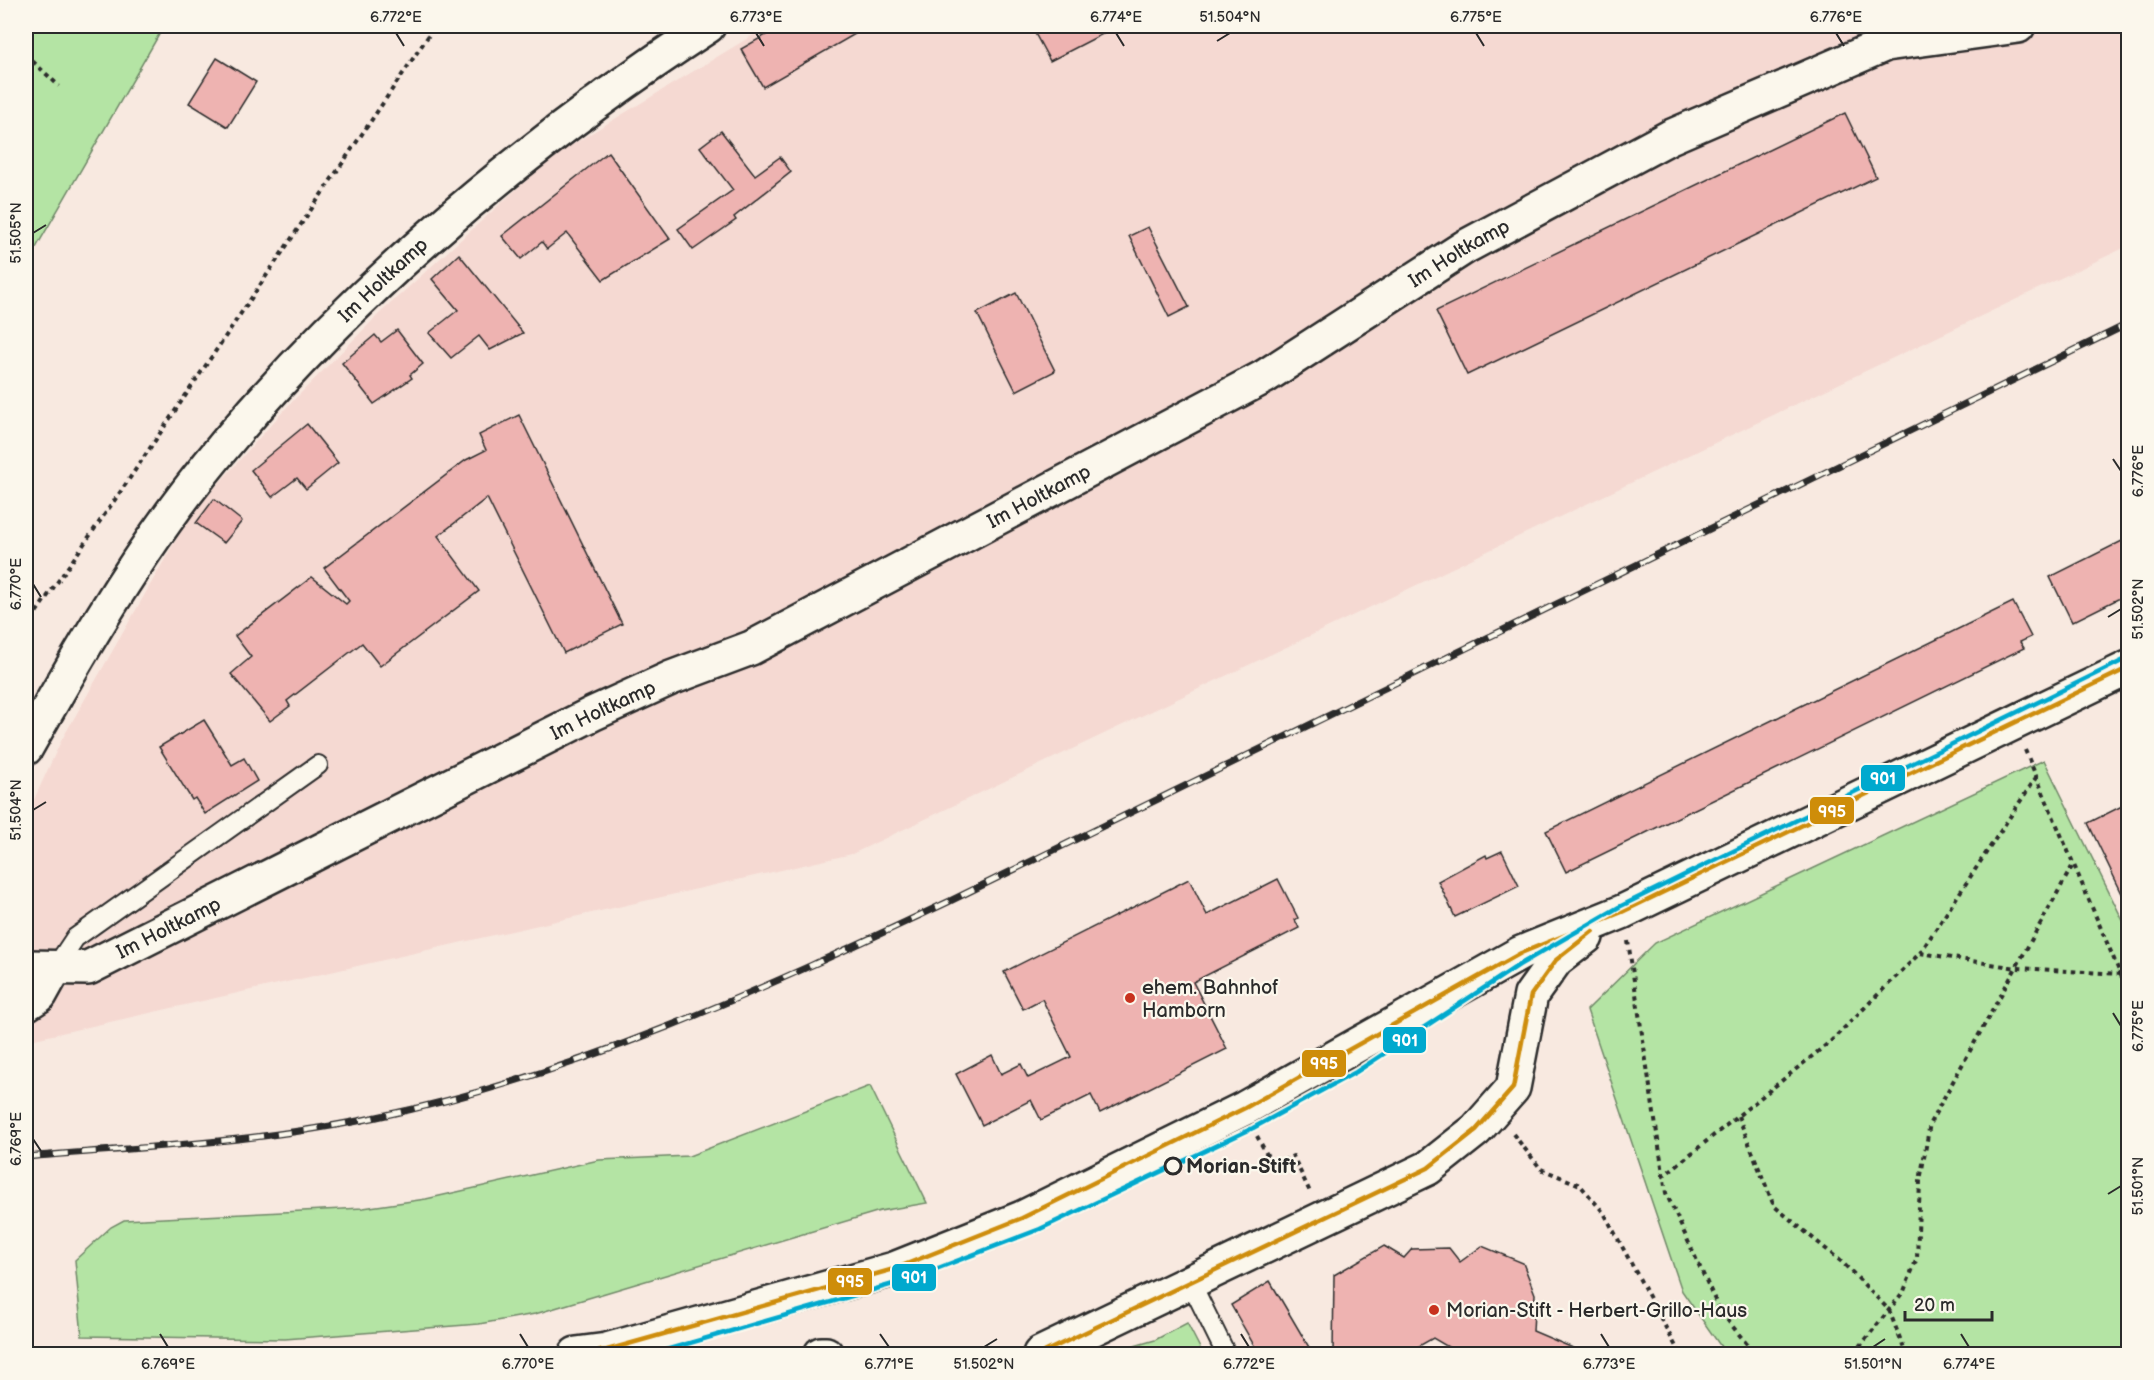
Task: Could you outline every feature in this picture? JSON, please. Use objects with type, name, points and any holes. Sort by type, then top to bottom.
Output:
[{"type":"street","name":"Im Holtkamp","points":[[26,748],[71,668],[133,569],[187,492],[273,388],[386,277],[482,191],[625,80],[708,26]]},
{"type":"street","name":"Im Holtkamp","points":[[40,968],[88,968],[592,714],[671,678],[751,648],[1264,377],[1465,247],[1670,137],[1886,44],[2018,26]]},
{"type":"street","points":[[576,1354],[607,1350],[894,1269],[1022,1218],[1245,1108],[1521,953],[1622,912],[2128,668]]},
{"type":"street","points":[[1040,1354],[1428,1168],[1476,1130],[1513,1088],[1531,995],[1556,960],[1622,912]]},
{"type":"street","points":[[26,1004],[40,995],[40,968]]},
{"type":"street","points":[[821,1354],[826,1354]]},
{"type":"lane","points":[[40,968],[75,938],[318,765]]},
{"type":"lane","points":[[1191,1283],[1226,1354]]},
{"type":"path","points":[[26,627],[121,491],[435,26]]},
{"type":"path","points":[[26,55],[59,86]]},
{"type":"path","points":[[2013,724],[2128,992]]},
{"type":"path","points":[[1662,1177],[1831,1041],[1920,953],[2037,777]]},
{"type":"path","points":[[1854,1354],[1904,1291],[1917,1258],[1920,1180],[1930,1123],[2074,863]]},
{"type":"path","points":[[1622,912],[1666,1193],[1720,1311],[1755,1354]]},
{"type":"path","points":[[1920,953],[2017,968],[2121,974],[2128,971]]},
{"type":"path","points":[[1245,1108],[1273,1166],[1293,1156],[1323,1220]]},
{"type":"path","points":[[1494,1110],[1541,1169],[1580,1185],[1604,1213],[1680,1354]]},
{"type":"path","points":[[1738,1116],[1774,1206],[1843,1263],[1889,1310],[1906,1354]]},
{"type":"path","points":[[2122,1354],[2128,1347]]},
{"type":"shaded area","points":[[768,26],[2128,26],[2128,246],[852,854],[26,1041],[26,817],[61,741],[189,517],[285,409],[379,314],[552,157]]},
{"type":"green space","points":[[26,26],[164,26],[26,265]]},
{"type":"green space","points":[[2044,760],[2128,931],[2128,1354],[1726,1354],[1682,1291],[1587,1010],[1655,943]]},
{"type":"green space","points":[[870,1086],[927,1203],[880,1211],[535,1314],[479,1324],[285,1339],[82,1336],[75,1260],[111,1227],[124,1220],[363,1208],[426,1199],[599,1160],[689,1156]]},
{"type":"green space","points":[[1187,1323],[1203,1354],[1107,1354],[1155,1340]]},
{"type":"building","points":[[782,26],[869,26],[763,87],[741,49]]},
{"type":"building","points":[[1031,26],[1118,26],[1050,61]]},
{"type":"building","points":[[217,58],[256,82],[228,127],[189,103]]},
{"type":"building","points":[[1845,113],[1876,177],[1467,375],[1436,311]]},
{"type":"building","points":[[721,131],[755,175],[780,157],[791,172],[734,217],[736,220],[693,250],[678,229],[733,190],[700,147]]},
{"type":"building","points":[[608,152],[670,239],[603,280],[567,233],[547,249],[542,242],[521,259],[502,236]]},
{"type":"building","points":[[1148,227],[1189,307],[1169,317],[1129,236]]},
{"type":"building","points":[[459,254],[523,333],[490,350],[479,336],[451,358],[429,333],[458,310],[432,279]]},
{"type":"building","points":[[1016,293],[1055,371],[1016,391],[977,313]]},
{"type":"building","points":[[397,330],[423,364],[410,375],[412,378],[374,404],[342,363],[375,335],[381,342]]},
{"type":"building","points":[[519,415],[622,624],[564,653],[487,498],[438,536],[479,591],[380,666],[362,643],[287,701],[290,706],[270,721],[231,674],[251,657],[235,636],[312,577],[346,604],[349,601],[324,568],[466,460],[486,450],[479,435]]},
{"type":"building","points":[[307,424],[338,463],[306,489],[297,478],[272,497],[251,470]]},
{"type":"building","points":[[214,499],[242,521],[224,543],[196,523]]},
{"type":"building","points":[[2128,538],[2128,594],[2072,622],[2050,577]]},
{"type":"building","points":[[2013,602],[2031,637],[2020,642],[2024,648],[1566,872],[1546,831]]},
{"type":"building","points":[[204,720],[232,765],[244,758],[257,781],[205,814],[195,798],[192,800],[159,747]]},
{"type":"building","points":[[2128,803],[2128,906],[2088,823]]},
{"type":"building","points":[[1502,851],[1519,886],[1455,917],[1438,881],[1486,855],[1487,858]]},
{"type":"building","name":"ehem. Bahnhof Hamborn","points":[[1189,879],[1207,915],[1278,879],[1298,918],[1295,920],[1299,928],[1193,982],[1227,1049],[1100,1113],[1091,1095],[1041,1120],[1031,1100],[982,1125],[956,1074],[992,1055],[1001,1074],[1021,1064],[1028,1078],[1071,1057],[1042,999],[1023,1009],[1004,972]]},
{"type":"building","name":"Morian-Stift - Herbert-Grillo-Haus","points":[[1384,1246],[1404,1258],[1412,1249],[1449,1248],[1460,1262],[1482,1246],[1523,1263],[1535,1294],[1533,1331],[1587,1354],[1460,1354],[1433,1338],[1405,1354],[1333,1354],[1334,1275]]},
{"type":"building","points":[[1270,1281],[1313,1354],[1259,1354],[1231,1305]]},
{"type":"railway","points":[[26,1157],[246,1138],[377,1117],[525,1078],[668,1026],[739,997],[948,902],[2128,324]]},
{"type":"transit line","name":"901","points":[[652,1354],[907,1280],[1040,1229],[1253,1128],[1356,1072],[1519,965],[1619,907],[2128,658]]},
{"type":"transit line","name":"995","points":[[576,1354],[607,1350],[894,1269],[1022,1218],[1245,1108],[1521,953],[1622,912],[2128,668]]},
{"type":"transit line","name":"995","points":[[1040,1354],[1428,1168],[1476,1130],[1513,1088],[1531,995],[1556,960],[1593,931]]},
{"type":"place","name":"ehem. Bahnhof Hamborn","points":[[1130,998]]},
{"type":"place","name":"Morian-Stift","points":[[1173,1166]]},
{"type":"place","name":"Morian-Stift - Herbert-Grillo-Haus","points":[[1434,1310]]}]
